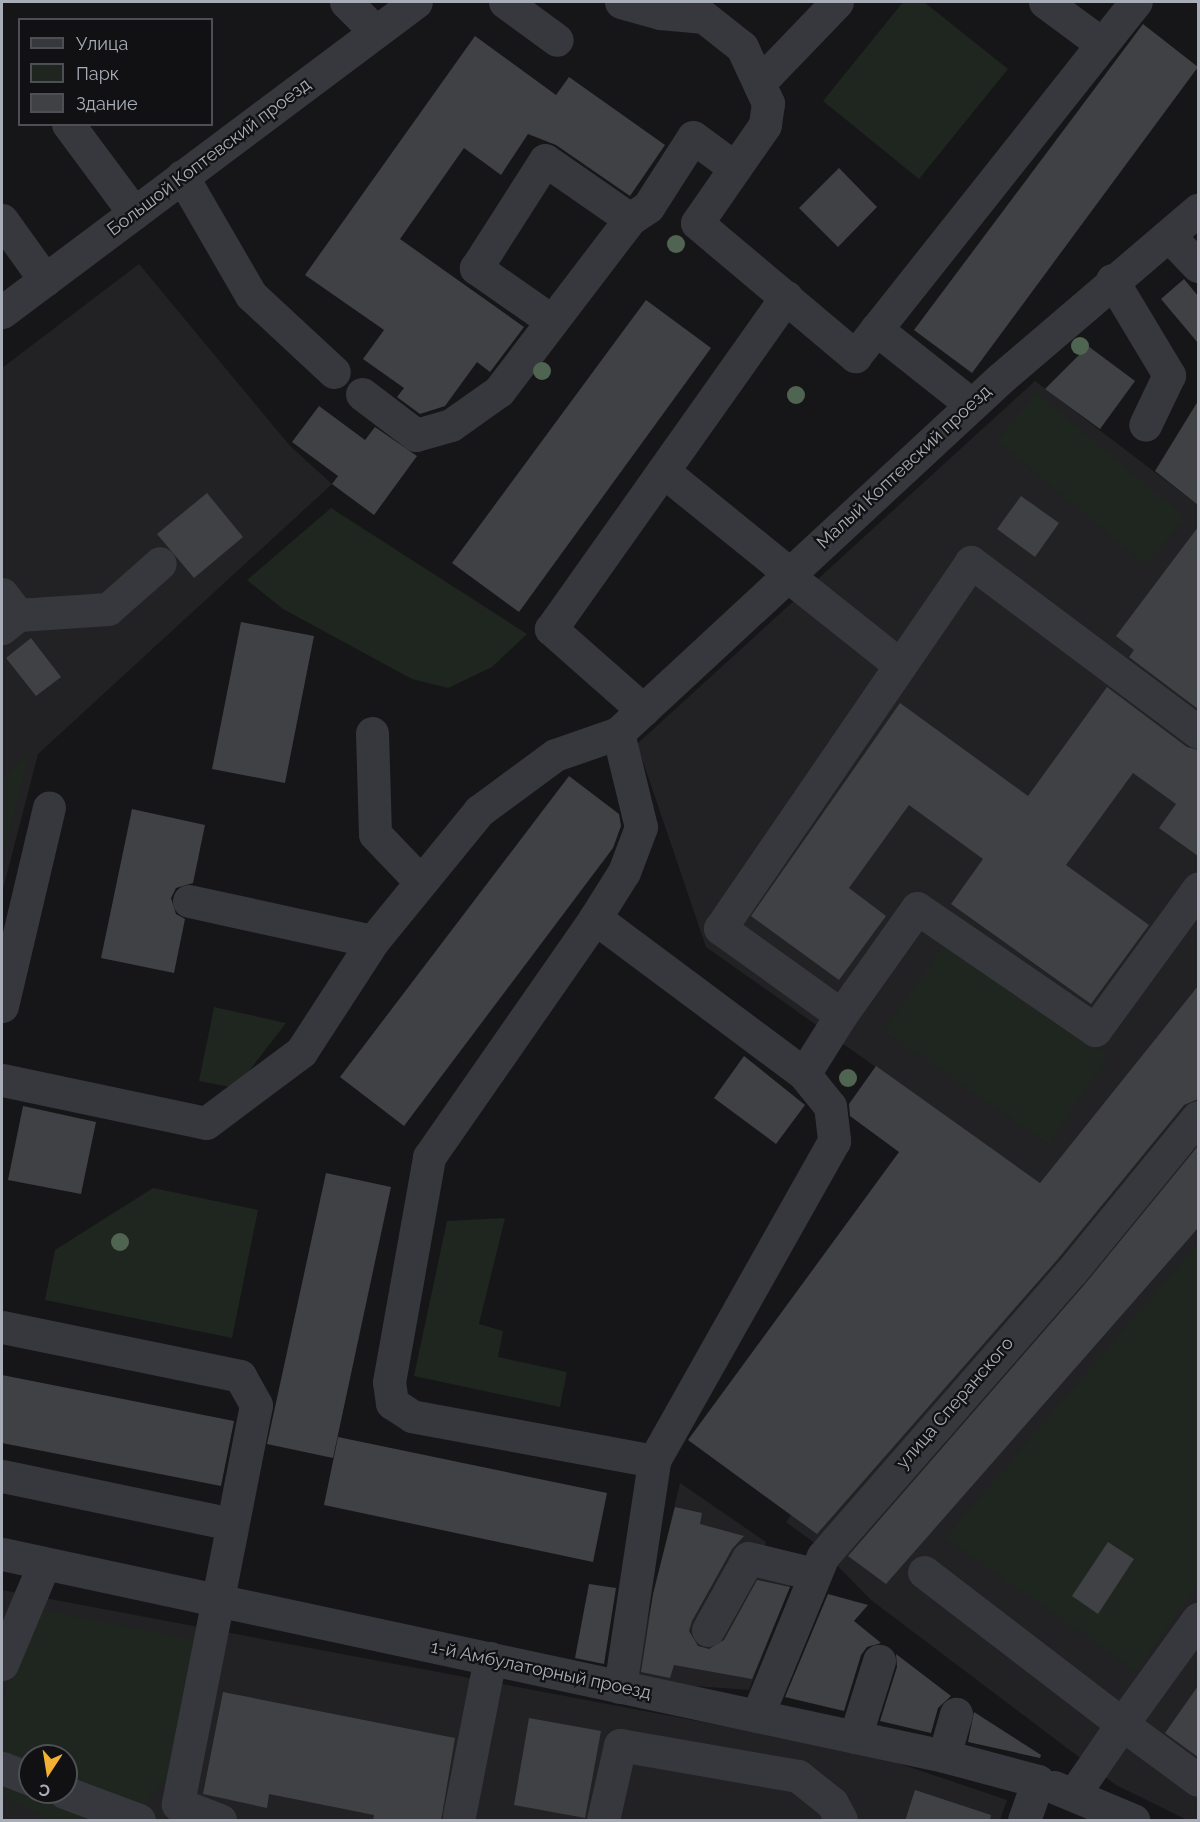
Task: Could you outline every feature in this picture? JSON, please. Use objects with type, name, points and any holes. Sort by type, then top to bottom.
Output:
[{"type":"street","points":[[346,2],[376,32]]},
{"type":"street","name":"Большой Коптевский проезд","points":[[2,312],[416,2]]},
{"type":"street","points":[[505,2],[557,40]]},
{"type":"street","points":[[621,2],[667,7],[704,17],[742,47],[768,103],[765,125],[697,223],[855,356],[1136,2]]},
{"type":"street","points":[[760,82],[837,2]]},
{"type":"street","points":[[1045,2],[1102,44]]},
{"type":"street","points":[[69,126],[134,213]]},
{"type":"street","points":[[362,394],[416,435],[451,425],[499,391],[630,219],[648,207],[693,137],[735,168]]},
{"type":"street","points":[[552,321],[476,268],[545,160],[630,219]]},
{"type":"street","points":[[182,176],[251,295],[334,372]]},
{"type":"street","name":"Малый Коптевский проезд","points":[[618,733],[972,405],[1113,280],[1198,210]]},
{"type":"street","points":[[2,220],[45,280]]},
{"type":"street","points":[[1168,236],[1198,266]]},
{"type":"street","points":[[1113,280],[1168,375],[1145,425]]},
{"type":"street","points":[[643,710],[551,629],[786,297]]},
{"type":"street","points":[[876,329],[972,405]]},
{"type":"street","points":[[663,471],[900,666]]},
{"type":"street","points":[[7,613],[108,609],[160,562]]},
{"type":"street","points":[[841,1015],[720,928],[971,562],[1198,732]]},
{"type":"street","points":[[372,733],[375,834],[419,880]]},
{"type":"street","points":[[2,1080],[206,1123],[301,1052],[373,941],[419,880],[488,804],[555,755],[618,733],[641,826],[624,872],[595,918],[429,1157],[389,1382],[392,1403],[412,1416],[654,1461]]},
{"type":"street","points":[[2,1006],[49,807]]},
{"type":"street","points":[[804,1074],[841,1015],[917,908],[1095,1030],[1198,889]]},
{"type":"street","points":[[189,901],[373,941]]},
{"type":"street","points":[[595,918],[804,1074],[831,1106],[834,1141],[654,1461],[620,1686]]},
{"type":"street","name":"улица Сперанского","points":[[757,1716],[823,1556],[1071,1272],[1198,1117]]},
{"type":"street","points":[[2,1327],[240,1376],[256,1405],[217,1600],[166,1813],[220,1821]]},
{"type":"street","points":[[2,1476],[231,1524]]},
{"type":"street","name":"1-й Амбулаторный проезд","points":[[2,1554],[944,1756],[1038,1781],[1074,1794],[1134,1821]]},
{"type":"street","points":[[708,1630],[748,1558],[814,1575]]},
{"type":"street","points":[[2,1664],[44,1564]]},
{"type":"street","points":[[924,1572],[1198,1780]]},
{"type":"street","points":[[1074,1794],[1198,1619]]},
{"type":"street","points":[[459,1816],[490,1658]]},
{"type":"street","points":[[855,1737],[879,1661]]},
{"type":"street","points":[[944,1756],[956,1714]]},
{"type":"street","points":[[603,1821],[620,1744],[798,1776],[832,1803],[841,1821]]},
{"type":"street","points":[[2,1768],[18,1774]]},
{"type":"street","points":[[1024,1821],[1038,1781]]},
{"type":"street","points":[[78,1797],[139,1821]]},
{"type":"shaded area","points":[[139,264],[290,446],[332,484],[38,754],[2,893],[2,368]]},
{"type":"shaded area","points":[[1035,381],[1198,505],[1198,527],[1117,636],[1198,699],[1198,1820],[1187,1820],[1116,1785],[871,1600],[816,1544],[786,1522],[1040,1183],[706,947],[637,744]]},
{"type":"shaded area","points":[[680,1483],[766,1542],[757,1574],[791,1583],[749,1690],[668,1684],[634,1676]]},
{"type":"shaded area","points":[[2,1590],[868,1753],[1007,1800],[1000,1820],[2,1820]]},
{"type":"green space","points":[[903,2],[924,2],[1008,69],[919,179],[823,101]]},
{"type":"green space","points":[[1036,393],[1185,517],[1146,565],[997,441]]},
{"type":"green space","points":[[331,508],[527,634],[492,667],[448,688],[412,679],[283,609],[247,580]]},
{"type":"green space","points":[[30,752],[2,859],[2,779]]},
{"type":"green space","points":[[945,943],[1109,1056],[1049,1144],[884,1031]]},
{"type":"green space","points":[[214,1007],[286,1023],[236,1088],[199,1081]]},
{"type":"green space","points":[[153,1188],[258,1210],[232,1338],[45,1300],[55,1250]]},
{"type":"green space","points":[[505,1218],[479,1324],[503,1331],[498,1357],[567,1372],[560,1407],[414,1376],[447,1221]]},
{"type":"green space","points":[[1198,1243],[1198,1585],[1136,1671],[945,1538]]},
{"type":"green space","points":[[37,1609],[198,1641],[169,1775],[130,1820],[50,1820],[18,1804],[2,1796],[2,1701]]},
{"type":"building","points":[[1143,24],[1198,67],[972,373],[914,330]]},
{"type":"building","points":[[475,36],[556,95],[569,77],[665,145],[630,196],[556,145],[528,134],[501,175],[464,148],[400,239],[524,327],[490,372],[477,362],[445,406],[420,414],[397,397],[404,388],[363,359],[384,330],[305,275]]},
{"type":"building","points":[[839,168],[877,207],[838,247],[799,208]]},
{"type":"building","points":[[1184,279],[1198,296],[1198,343],[1161,299]]},
{"type":"building","points":[[646,300],[711,348],[519,612],[452,563]]},
{"type":"building","points":[[1088,346],[1135,381],[1100,429],[1045,389]]},
{"type":"building","points":[[1198,401],[1198,505],[1155,471]]},
{"type":"building","points":[[319,406],[365,440],[375,427],[417,456],[374,515],[332,484],[338,476],[292,442]]},
{"type":"building","points":[[207,493],[243,537],[194,578],[157,534]]},
{"type":"building","points":[[1021,496],[1059,523],[1035,557],[997,529]]},
{"type":"building","points":[[1198,527],[1198,709],[1129,657],[1134,650],[1116,636]]},
{"type":"building","points":[[241,622],[314,636],[285,783],[212,769]]},
{"type":"building","points":[[31,638],[61,677],[36,696],[6,658]]},
{"type":"building","points":[[1107,687],[1187,747],[1198,750],[1198,856],[1159,828],[1176,804],[1133,773],[1066,865],[1149,925],[1091,1004],[951,904],[983,859],[909,805],[849,888],[886,916],[839,980],[751,916],[900,703],[1028,796]]},
{"type":"building","points":[[569,776],[619,814],[621,826],[613,848],[404,1126],[340,1077]]},
{"type":"building","points":[[132,809],[205,825],[193,883],[176,888],[171,898],[176,914],[185,919],[174,973],[101,958]]},
{"type":"building","points":[[1198,986],[1198,1099],[1184,1105],[1057,1260],[817,1534],[688,1440],[899,1152],[850,1116],[849,1104],[876,1066],[1040,1183]]},
{"type":"building","points":[[744,1056],[805,1105],[776,1144],[714,1098]]},
{"type":"building","points":[[23,1106],[96,1122],[81,1194],[8,1180]]},
{"type":"building","points":[[1198,1146],[1198,1228],[886,1584],[848,1556],[1085,1284]]},
{"type":"building","points":[[326,1173],[391,1187],[333,1458],[267,1444]]},
{"type":"building","points":[[2,1375],[234,1421],[221,1486],[2,1443]]},
{"type":"building","points":[[338,1437],[607,1493],[593,1562],[324,1505]]},
{"type":"building","points":[[675,1507],[702,1513],[700,1524],[744,1536],[732,1549],[692,1621],[689,1631],[698,1646],[709,1649],[724,1640],[757,1580],[790,1587],[752,1679],[674,1665],[670,1678],[641,1672],[653,1594]]},
{"type":"building","points":[[1108,1542],[1134,1559],[1098,1614],[1072,1596]]},
{"type":"building","points":[[589,1584],[616,1588],[604,1664],[575,1658]]},
{"type":"building","points":[[828,1594],[868,1605],[854,1621],[881,1643],[867,1647],[861,1655],[844,1711],[785,1697]]},
{"type":"building","points":[[896,1654],[951,1696],[938,1708],[931,1733],[880,1721],[897,1667]]},
{"type":"building","points":[[1198,1686],[1198,1757],[1165,1733]]},
{"type":"building","points":[[223,1692],[455,1738],[441,1821],[373,1821],[374,1815],[269,1794],[267,1808],[203,1794]]},
{"type":"building","points":[[974,1712],[1041,1755],[1040,1758],[968,1742]]},
{"type":"building","points":[[529,1718],[601,1731],[585,1818],[514,1805]]},
{"type":"building","points":[[915,1790],[991,1815],[990,1821],[905,1821]]}]
